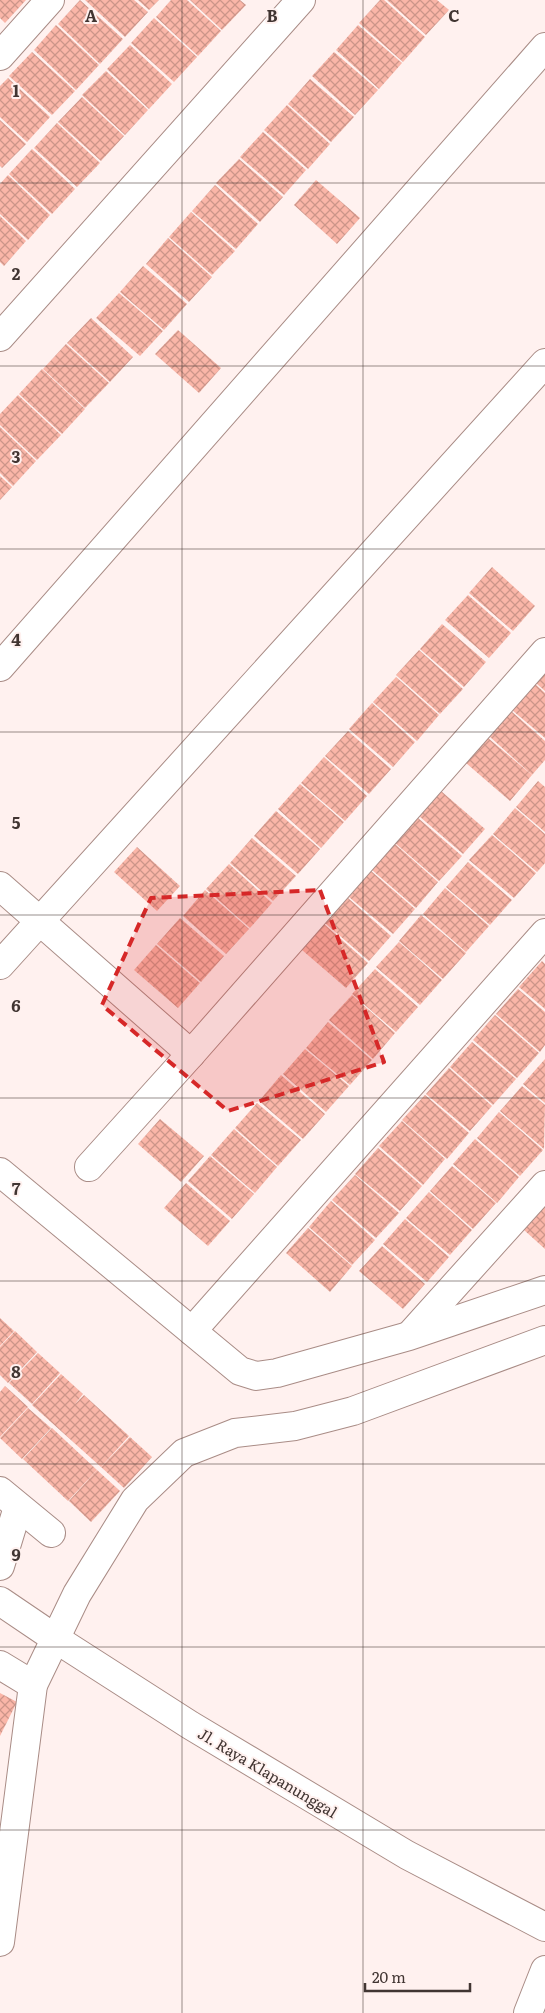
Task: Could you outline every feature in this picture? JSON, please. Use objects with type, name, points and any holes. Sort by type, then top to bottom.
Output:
[{"type":"street","points":[[0,56],[50,0]]},
{"type":"street","points":[[0,338],[301,0]]},
{"type":"street","points":[[0,667],[545,47]]},
{"type":"street","points":[[0,965],[545,362]]},
{"type":"street","points":[[89,1167],[192,1054],[545,652]]},
{"type":"street","points":[[0,886],[192,1054]]},
{"type":"street","points":[[192,1331],[545,933]]},
{"type":"street","points":[[3,1180],[240,1371],[256,1376],[277,1374],[409,1336],[545,1290]]},
{"type":"street","points":[[409,1336],[545,1185]]},
{"type":"street","points":[[0,1942],[33,1684],[77,1594],[135,1500],[184,1453],[235,1433],[295,1426],[353,1411],[545,1340]]},
{"type":"street","points":[[9,1499],[51,1533]]},
{"type":"street","points":[[0,1566],[9,1499]]},
{"type":"street","name":"Jl. Raya Klapanunggal","points":[[0,1601],[190,1725],[407,1855],[545,1927]]},
{"type":"street","points":[[0,1665],[33,1684]]},
{"type":"street","points":[[528,2013],[545,1970]]},
{"type":"highlighted area","points":[[320,890],[384,1062],[228,1111],[102,1005],[151,898]]},
{"type":"building","points":[[0,0],[26,0],[5,23],[0,18]]},
{"type":"building","points":[[80,0],[123,39],[100,64],[58,24]]},
{"type":"building","points":[[85,0],[134,0],[148,12],[125,37]]},
{"type":"building","points":[[138,0],[159,0],[149,10]]},
{"type":"building","points":[[171,0],[187,0],[221,31],[198,56],[156,17]]},
{"type":"building","points":[[190,0],[240,0],[246,5],[222,30]]},
{"type":"building","points":[[380,0],[384,0],[425,37],[403,62],[359,23]]},
{"type":"building","points":[[387,0],[437,0],[449,10],[426,35]]},
{"type":"building","points":[[154,18],[197,57],[174,82],[131,43]]},
{"type":"building","points":[[56,25],[99,65],[76,90],[34,50]]},
{"type":"building","points":[[358,25],[402,63],[379,89],[336,50]]},
{"type":"building","points":[[130,45],[172,84],[149,109],[107,69]]},
{"type":"building","points":[[32,52],[75,91],[52,115],[9,76]]},
{"type":"building","points":[[334,52],[378,90],[355,115],[312,76]]},
{"type":"building","points":[[106,71],[148,110],[125,135],[82,95]]},
{"type":"building","points":[[8,78],[50,117],[27,142],[0,117],[0,86]]},
{"type":"building","points":[[310,79],[354,117],[331,142],[288,104]]},
{"type":"building","points":[[82,97],[124,136],[101,161],[58,122]]},
{"type":"building","points":[[287,105],[330,144],[308,169],[264,130]]},
{"type":"building","points":[[0,120],[26,144],[2,168],[0,166]]},
{"type":"building","points":[[57,123],[100,163],[77,187],[34,148]]},
{"type":"building","points":[[263,132],[306,170],[284,195],[240,157]]},
{"type":"building","points":[[32,149],[75,189],[52,214],[9,174]]},
{"type":"building","points":[[239,159],[283,197],[260,222],[216,183]]},
{"type":"building","points":[[8,175],[50,215],[28,240],[0,214],[0,184]]},
{"type":"building","points":[[316,180],[360,218],[337,244],[294,205]]},
{"type":"building","points":[[215,185],[258,224],[236,249],[192,211]]},
{"type":"building","points":[[191,212],[235,251],[212,275],[169,237]]},
{"type":"building","points":[[0,216],[26,241],[4,266],[0,262]]},
{"type":"building","points":[[168,238],[212,277],[189,302],[146,264]]},
{"type":"building","points":[[143,266],[187,304],[164,330],[120,292]]},
{"type":"building","points":[[119,293],[163,331],[140,356],[96,318]]},
{"type":"building","points":[[91,318],[133,357],[110,382],[67,343]]},
{"type":"building","points":[[178,330],[221,368],[199,393],[155,354]]},
{"type":"building","points":[[66,344],[109,383],[85,408],[43,369]]},
{"type":"building","points":[[42,369],[85,409],[62,434],[19,394]]},
{"type":"building","points":[[18,395],[61,435],[37,460],[0,425],[0,414]]},
{"type":"building","points":[[0,427],[36,461],[13,486],[0,473]]},
{"type":"building","points":[[0,476],[12,487],[0,500]]},
{"type":"building","points":[[492,567],[535,606],[513,631],[469,593]]},
{"type":"building","points":[[468,595],[511,633],[489,658],[445,620]]},
{"type":"building","points":[[442,624],[486,662],[464,687],[420,649]]},
{"type":"building","points":[[419,650],[463,689],[440,714],[396,675]]},
{"type":"building","points":[[545,672],[545,691],[536,683]]},
{"type":"building","points":[[396,677],[439,715],[417,741],[373,702]]},
{"type":"building","points":[[535,684],[545,693],[545,738],[512,710]]},
{"type":"building","points":[[372,703],[415,742],[393,767],[349,729]]},
{"type":"building","points":[[511,711],[545,741],[545,760],[532,775],[489,736]]},
{"type":"building","points":[[348,731],[391,769],[369,794],[325,756]]},
{"type":"building","points":[[488,738],[532,775],[510,801],[466,763]]},
{"type":"building","points":[[324,757],[367,796],[345,821],[301,783]]},
{"type":"building","points":[[538,781],[545,787],[545,832],[516,807]]},
{"type":"building","points":[[300,784],[344,822],[321,848],[278,809]]},
{"type":"building","points":[[441,791],[485,829],[463,854],[419,816]]},
{"type":"building","points":[[515,808],[545,834],[545,863],[537,872],[493,834]]},
{"type":"building","points":[[276,811],[320,849],[298,874],[254,836]]},
{"type":"building","points":[[418,818],[462,856],[439,881],[395,843]]},
{"type":"building","points":[[492,835],[536,873],[514,898],[469,860]]},
{"type":"building","points":[[252,838],[296,876],[273,901],[230,863]]},
{"type":"building","points":[[395,844],[438,882],[416,908],[372,870]]},
{"type":"building","points":[[137,847],[180,886],[157,911],[114,872]]},
{"type":"building","points":[[468,862],[512,900],[490,925],[446,887]]},
{"type":"building","points":[[229,864],[272,903],[250,928],[206,889]]},
{"type":"building","points":[[371,871],[415,909],[393,934],[349,897]]},
{"type":"building","points":[[445,888],[489,926],[466,952],[423,914]]},
{"type":"building","points":[[205,890],[249,929],[226,954],[183,916]]},
{"type":"building","points":[[348,898],[391,936],[369,961],[325,923]]},
{"type":"building","points":[[421,915],[466,953],[443,979],[399,941]]},
{"type":"building","points":[[180,918],[224,956],[201,982],[157,944]]},
{"type":"building","points":[[324,924],[368,963],[346,988],[302,950]]},
{"type":"building","points":[[399,942],[442,980],[420,1005],[376,967]]},
{"type":"building","points":[[156,945],[200,983],[178,1008],[134,970]]},
{"type":"building","points":[[542,961],[545,964],[545,1009],[519,987]]},
{"type":"building","points":[[375,969],[418,1007],[396,1032],[352,994]]},
{"type":"building","points":[[518,989],[545,1012],[545,1045],[540,1052],[496,1014]]},
{"type":"building","points":[[352,995],[395,1033],[373,1059],[329,1020]]},
{"type":"building","points":[[495,1015],[539,1053],[517,1078],[473,1040]]},
{"type":"building","points":[[328,1022],[372,1060],[350,1085],[306,1048]]},
{"type":"building","points":[[472,1042],[516,1079],[493,1105],[450,1067]]},
{"type":"building","points":[[305,1049],[349,1086],[326,1112],[283,1074]]},
{"type":"building","points":[[545,1059],[545,1103],[523,1084]]},
{"type":"building","points":[[449,1068],[492,1106],[470,1131],[426,1094]]},
{"type":"building","points":[[281,1075],[325,1114],[303,1139],[259,1101]]},
{"type":"building","points":[[522,1086],[545,1105],[544,1149],[500,1111]]},
{"type":"building","points":[[425,1095],[469,1133],[447,1159],[402,1120]]},
{"type":"building","points":[[257,1103],[301,1140],[278,1166],[235,1128]]},
{"type":"building","points":[[499,1112],[543,1150],[520,1176],[477,1138]]},
{"type":"building","points":[[160,1119],[204,1156],[181,1182],[138,1144]]},
{"type":"building","points":[[402,1121],[445,1159],[423,1185],[379,1146]]},
{"type":"building","points":[[234,1129],[277,1167],[255,1193],[211,1155]]},
{"type":"building","points":[[475,1139],[519,1177],[497,1203],[453,1164]]},
{"type":"building","points":[[378,1148],[422,1186],[400,1211],[355,1174]]},
{"type":"building","points":[[210,1156],[254,1194],[232,1219],[188,1181]]},
{"type":"building","points":[[452,1166],[496,1203],[473,1229],[430,1191]]},
{"type":"building","points":[[355,1175],[399,1213],[376,1238],[332,1200]]},
{"type":"building","points":[[186,1183],[230,1221],[208,1246],[164,1208]]},
{"type":"building","points":[[429,1192],[472,1230],[450,1255],[406,1218]]},
{"type":"building","points":[[331,1201],[375,1240],[352,1265],[309,1227]]},
{"type":"building","points":[[545,1206],[545,1249],[524,1230]]},
{"type":"building","points":[[405,1219],[449,1257],[427,1282],[383,1244]]},
{"type":"building","points":[[308,1228],[352,1266],[330,1292],[286,1253]]},
{"type":"building","points":[[382,1246],[425,1284],[403,1309],[359,1271]]},
{"type":"building","points":[[0,1318],[14,1331],[0,1346]]},
{"type":"building","points":[[15,1331],[37,1352],[8,1383],[0,1375],[0,1347]]},
{"type":"building","points":[[38,1353],[60,1373],[32,1404],[9,1383]]},
{"type":"building","points":[[61,1374],[83,1394],[75,1404],[84,1395],[129,1436],[101,1467],[32,1405]]},
{"type":"building","points":[[5,1386],[28,1407],[0,1437],[0,1392]]},
{"type":"building","points":[[28,1408],[51,1428],[22,1459],[0,1438]]},
{"type":"building","points":[[52,1428],[97,1470],[68,1501],[23,1459]]},
{"type":"building","points":[[130,1437],[152,1457],[124,1488],[101,1467]]},
{"type":"building","points":[[97,1470],[120,1491],[91,1522],[69,1501]]},
{"type":"building","points":[[0,1693],[17,1702],[0,1736]]}]
